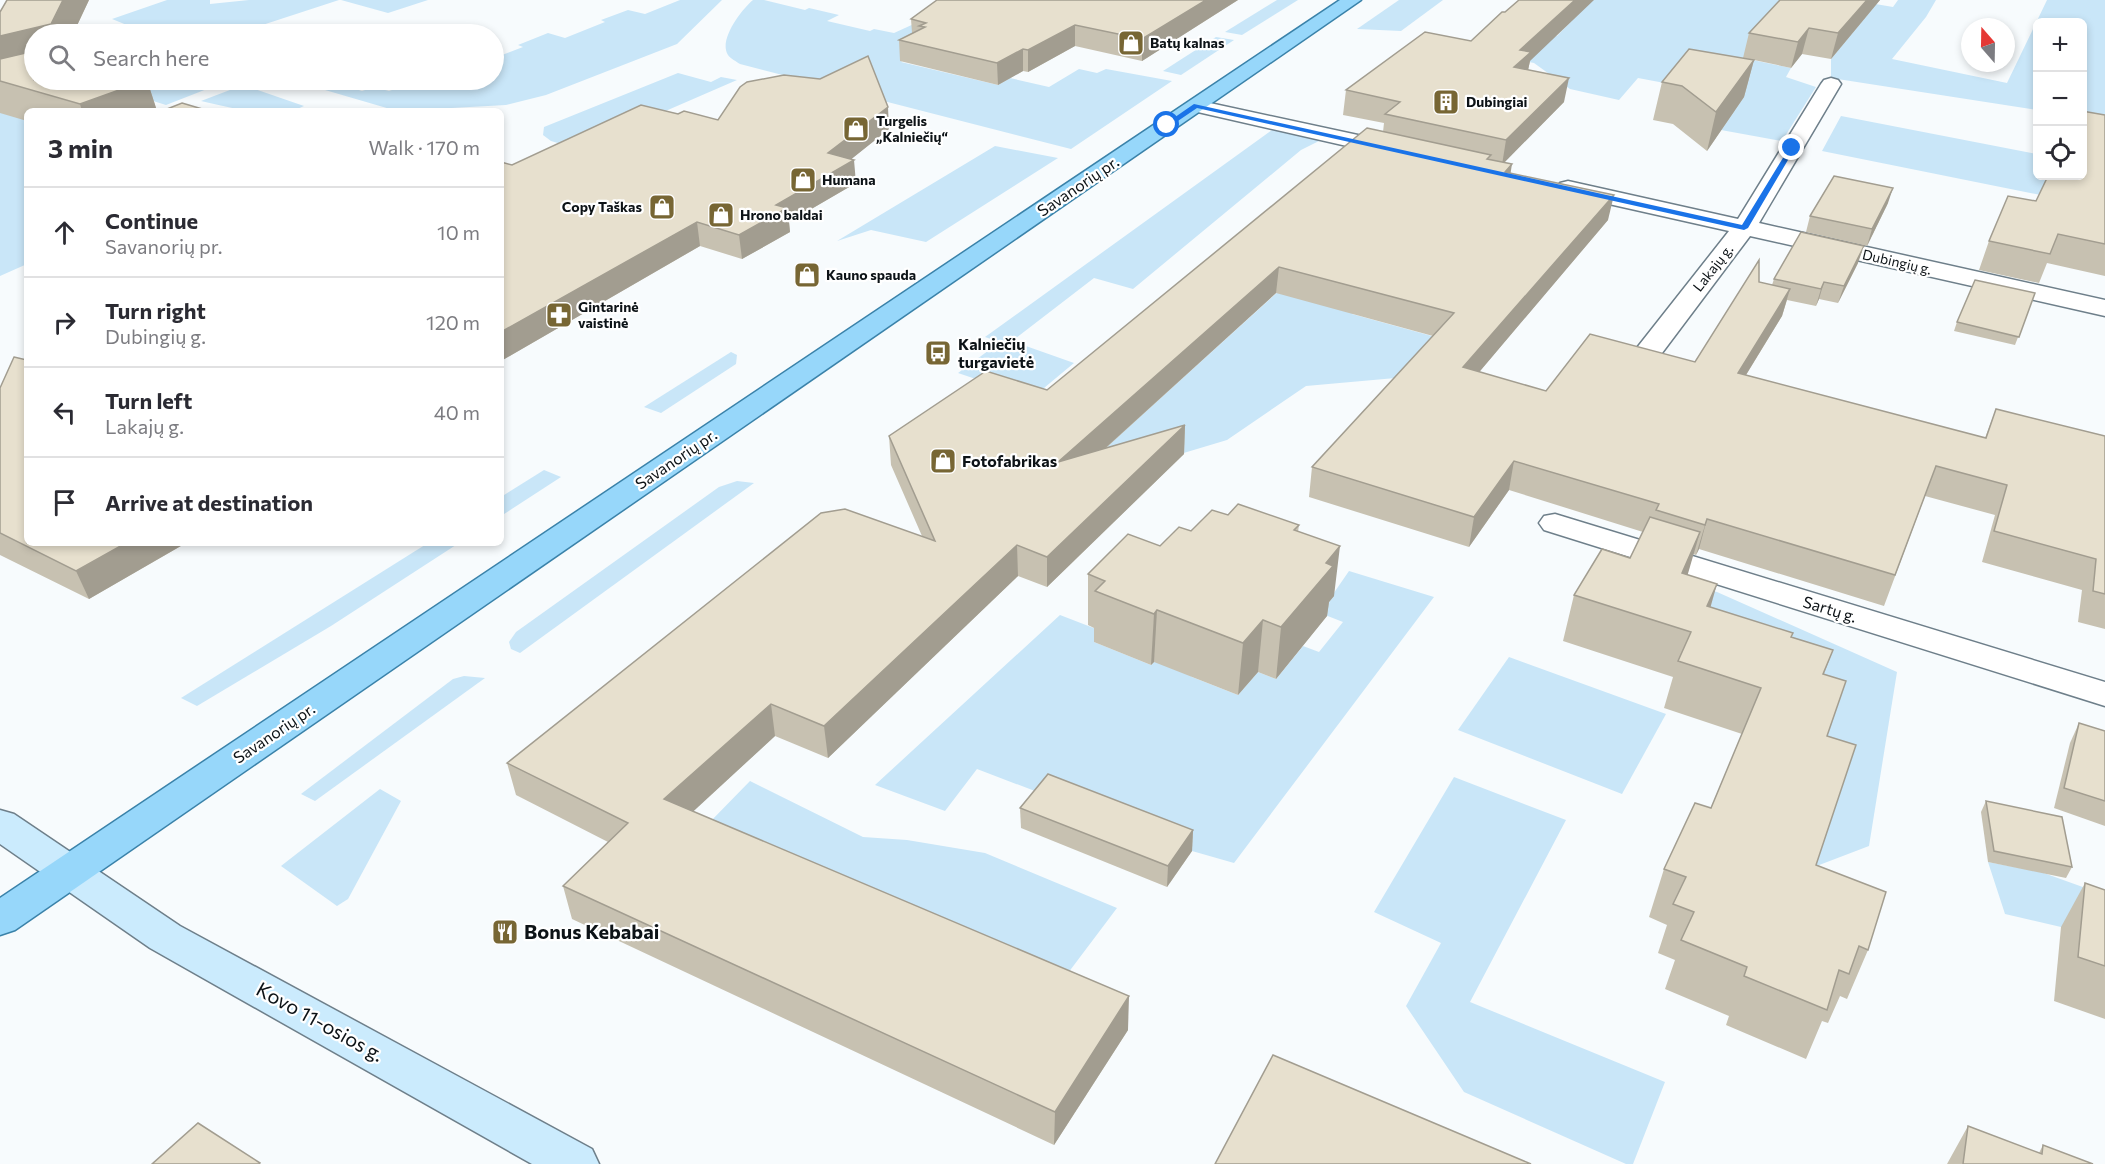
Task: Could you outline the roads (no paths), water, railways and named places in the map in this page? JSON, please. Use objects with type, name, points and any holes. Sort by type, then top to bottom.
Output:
[{"type":"main road","name":"Savanorių pr.","points":[[0,919],[1352,0]]},
{"type":"main road","name":"Kovo 11-osios g.","points":[[0,824],[165,937],[575,1164]]},
{"type":"street","name":"Lakajų g.","points":[[1646,355],[1744,228],[1831,84]]},
{"type":"street","points":[[1196,106],[1418,155]]},
{"type":"street","name":"Dubingių g.","points":[[1552,185],[2105,308]]},
{"type":"street","name":"Sartų g.","points":[[1555,523],[2105,694]]},
{"type":"place","name":"Batų kalnas","points":[[1131,43]]},
{"type":"place","name":"Dubingiai","points":[[1446,102]]},
{"type":"place","name":"Turgelis „Kalniečių“","points":[[856,129]]},
{"type":"place","name":"Humana","points":[[803,180]]},
{"type":"place","name":"Copy Taškas","points":[[662,207]]},
{"type":"place","name":"Hrono baldai","points":[[721,215]]},
{"type":"place","name":"Kauno spauda","points":[[807,275]]},
{"type":"place","name":"Gintarinė vaistinė","points":[[559,315]]},
{"type":"place","name":"Kalniečių turgavietė","points":[[938,353]]},
{"type":"place","name":"Fotofabrikas","points":[[943,461]]},
{"type":"place","name":"Bonus Kebabai","points":[[505,932]]}]
